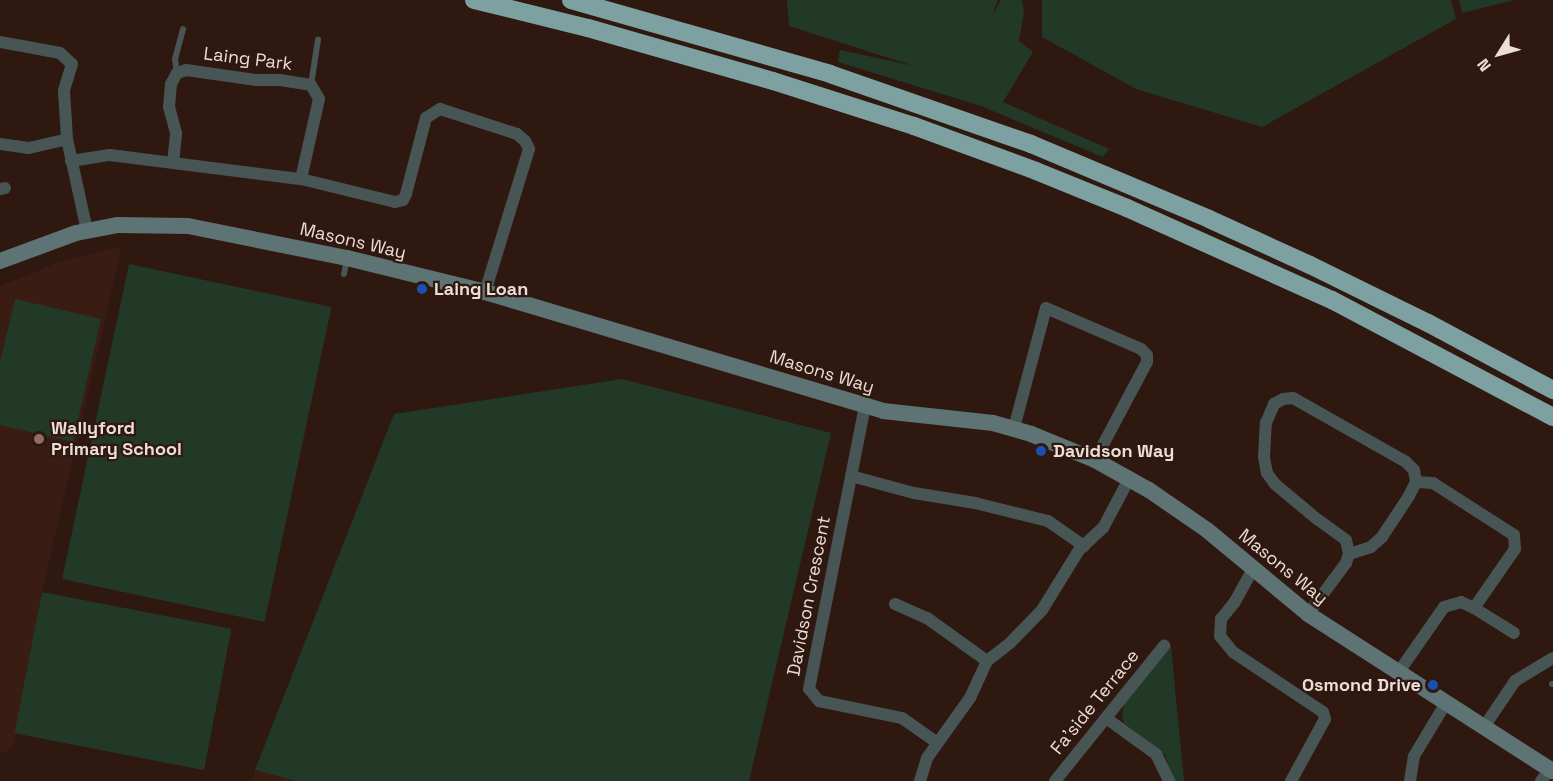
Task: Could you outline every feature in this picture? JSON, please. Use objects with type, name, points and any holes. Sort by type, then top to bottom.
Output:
[{"type":"highway","points":[[474,0],[588,28],[783,84],[924,130],[1036,171],[1149,217],[1332,300],[1553,417]]},
{"type":"highway","points":[[571,0],[739,46],[830,74],[1030,144],[1209,219],[1310,265],[1428,323],[1553,390]]},
{"type":"street","points":[[0,42],[60,53],[72,64],[64,91],[67,138],[87,231]]},
{"type":"street","name":"Laing Park","points":[[177,73],[186,70],[311,85],[319,99],[300,179]]},
{"type":"street","points":[[173,163],[176,133],[169,107],[171,84],[177,73]]},
{"type":"street","points":[[71,160],[110,155],[300,179],[395,202],[403,200],[406,194],[426,118],[432,111],[440,109],[517,134],[525,141],[528,156],[485,292]]},
{"type":"street","points":[[0,144],[29,148],[67,138]]},
{"type":"street","name":"Masons Way","points":[[0,261],[56,238],[87,231],[151,224],[188,226],[345,266],[485,292],[883,411],[938,416],[1014,428],[1095,460],[1193,520],[1308,614],[1484,727],[1548,774]]},
{"type":"street","points":[[1014,428],[1046,308],[1145,352],[1147,362],[1095,460]]},
{"type":"street","points":[[1308,614],[1346,563],[1349,554],[1346,540],[1275,484],[1267,473],[1264,458],[1266,423],[1274,404],[1283,399],[1293,398],[1406,462],[1414,470],[1416,482],[1382,537],[1371,547],[1349,554]]},
{"type":"street","name":"Davidson Crescent","points":[[865,406],[809,689],[819,701],[902,718],[936,742]]},
{"type":"street","points":[[852,476],[914,494],[975,503],[1048,521],[1084,546]]},
{"type":"street","points":[[920,781],[927,758],[936,742],[970,698],[987,662],[1010,643],[1042,610],[1084,546],[1103,528],[1129,479]]},
{"type":"street","points":[[1416,482],[1433,483],[1514,535],[1515,549],[1474,608]]},
{"type":"street","points":[[1252,569],[1234,603],[1221,619],[1220,636],[1233,652],[1323,712],[1325,719],[1291,781]]},
{"type":"street","points":[[1398,673],[1444,607],[1461,602],[1514,633]]},
{"type":"street","points":[[895,604],[927,618],[987,662]]},
{"type":"street","name":"Fa'side Terrace","points":[[1055,781],[1164,646]]},
{"type":"street","points":[[1484,727],[1512,685],[1553,658]]},
{"type":"street","points":[[1410,781],[1414,756],[1446,703]]},
{"type":"street","points":[[1106,718],[1156,754],[1169,781]]},
{"type":"lane","points":[[177,73],[175,59],[183,29]]},
{"type":"lane","points":[[311,85],[318,40]]},
{"type":"shaded area","name":"Wallyford Primary School","points":[[122,246],[42,592],[13,748],[0,754],[0,286],[59,262]]},
{"type":"shaded area","points":[[255,770],[295,781],[252,781]]},
{"type":"green space","points":[[787,0],[998,0],[992,16],[1001,0],[1022,0],[1024,12],[1019,41],[1033,52],[1003,102],[1109,149],[1103,157],[981,106],[838,62],[840,50],[914,66],[789,26]]},
{"type":"green space","points":[[1042,0],[1451,0],[1456,19],[1262,127],[1136,89],[1042,37]]},
{"type":"green space","points":[[1459,0],[1514,0],[1462,13]]},
{"type":"green space","points":[[129,264],[331,307],[265,622],[62,579]]},
{"type":"green space","points":[[15,299],[101,319],[73,442],[0,425],[0,362]]},
{"type":"green space","points":[[622,379],[831,433],[749,781],[296,781],[255,770],[394,414]]},
{"type":"green space","points":[[42,592],[231,629],[204,770],[15,733]]},
{"type":"green space","points":[[1171,646],[1184,781],[1174,781],[1165,755],[1124,723],[1122,717],[1124,704]]},
{"type":"place","name":"Laing Loan","points":[[422,289]]},
{"type":"place","name":"Wallyford Primary School","points":[[39,439]]},
{"type":"place","name":"Davidson Way","points":[[1041,451]]},
{"type":"place","name":"Osmond Drive","points":[[1433,685]]}]
